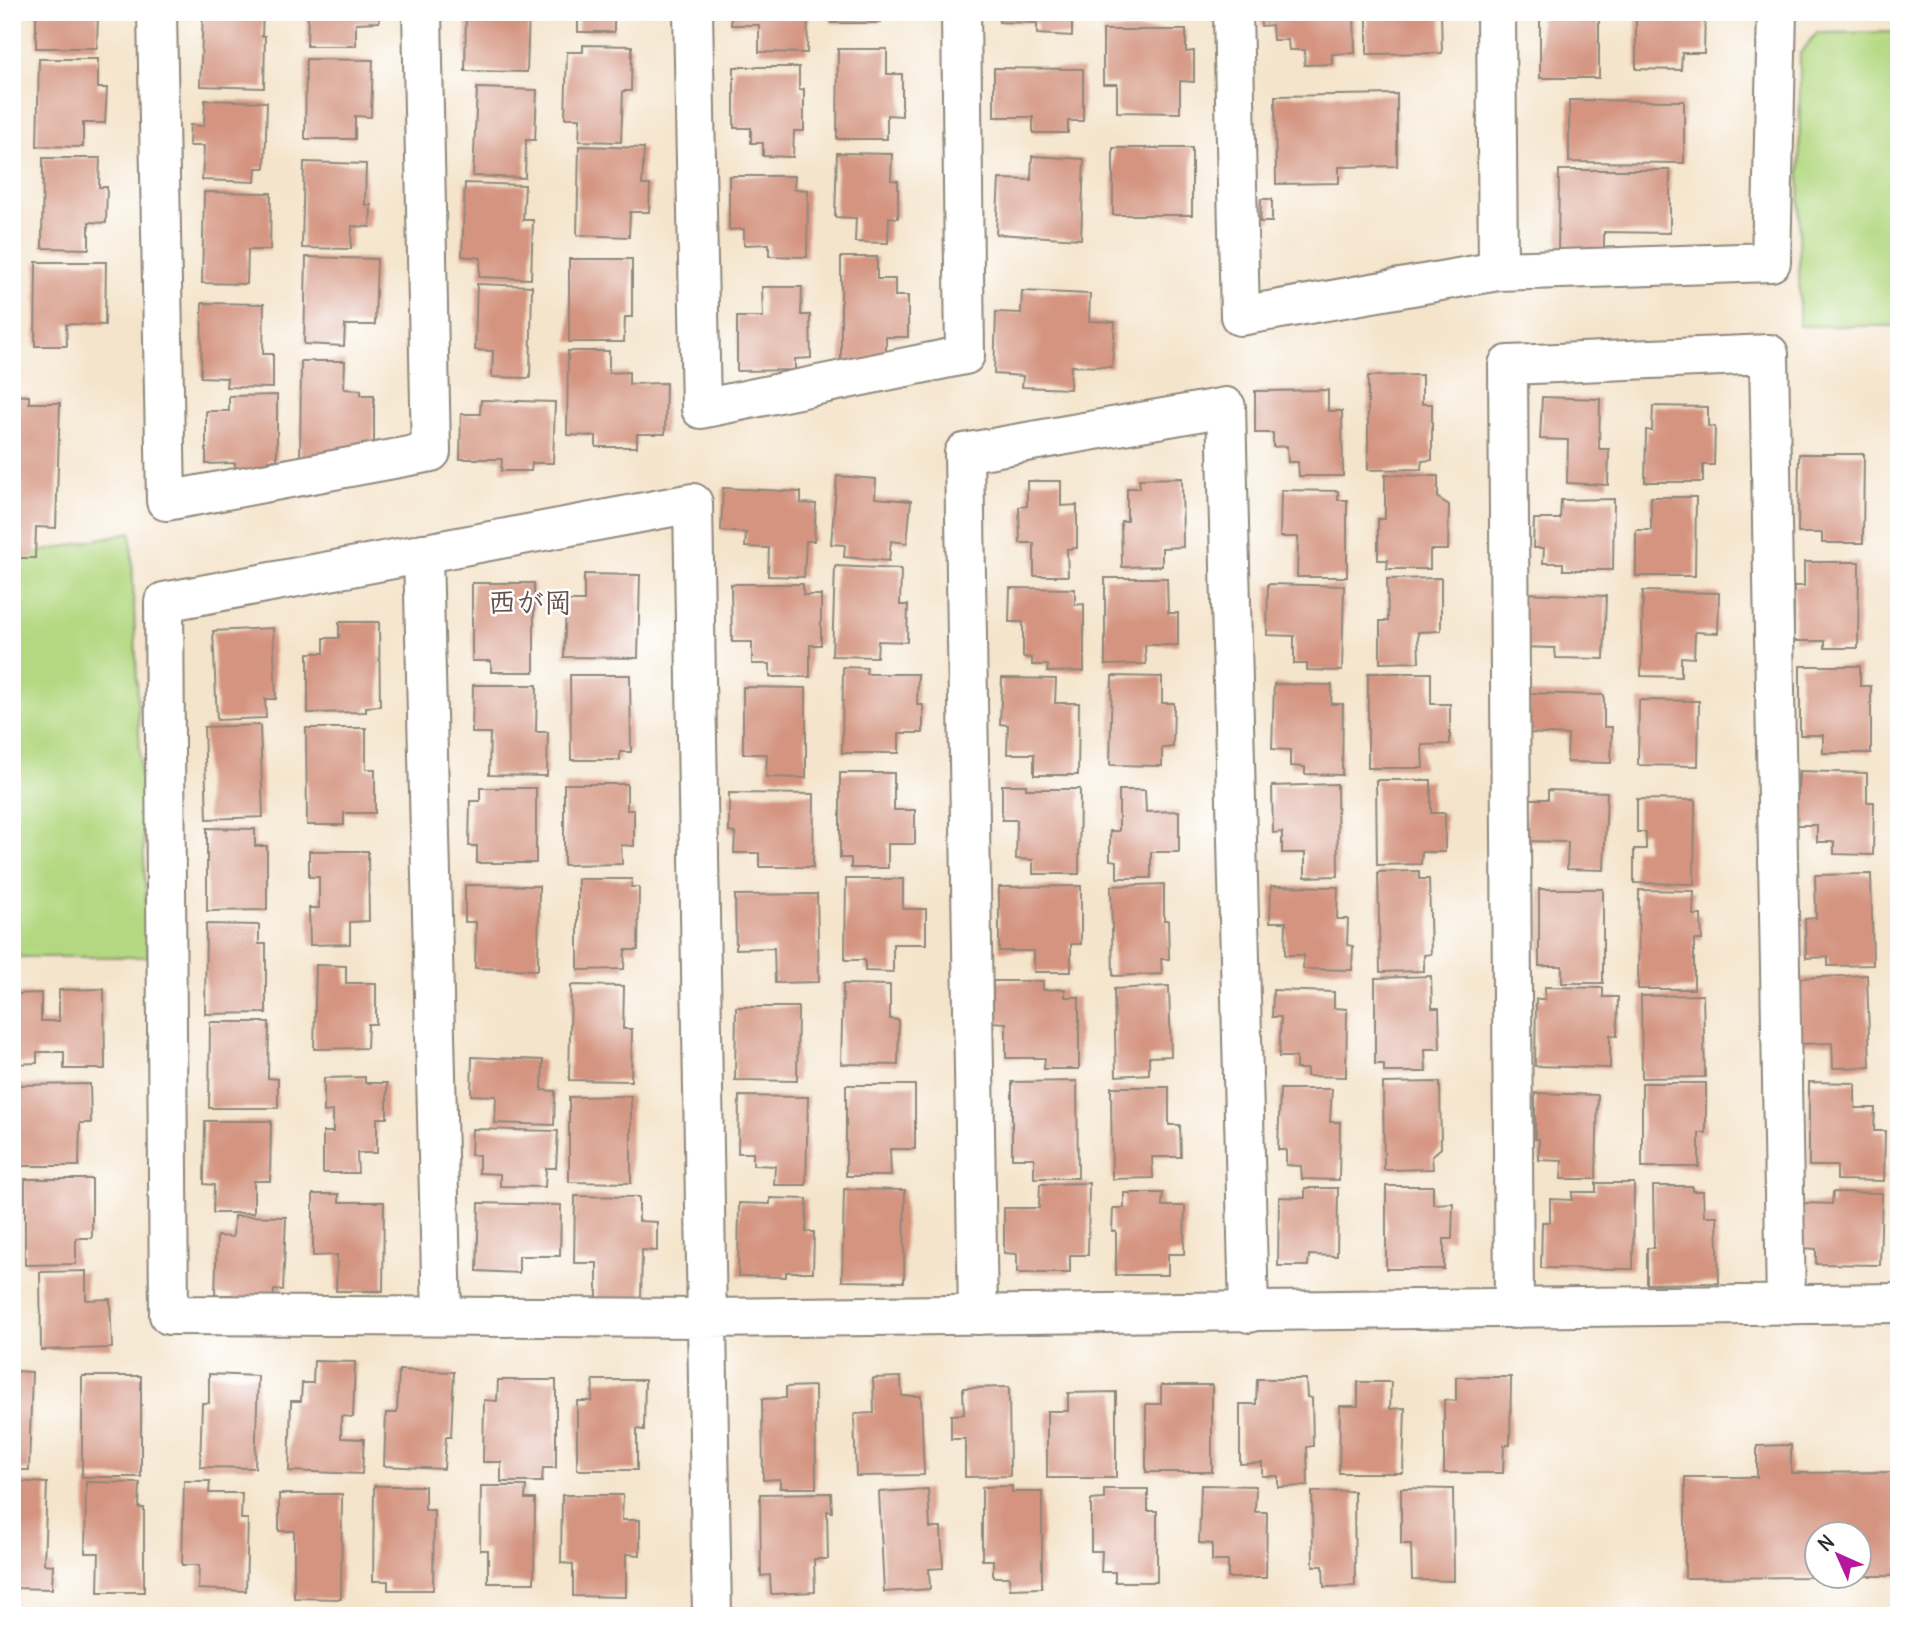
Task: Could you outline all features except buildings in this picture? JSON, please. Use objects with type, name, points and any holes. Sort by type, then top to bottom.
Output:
[{"type":"street","points":[[158,12],[166,501],[431,452],[422,12]]},
{"type":"street","points":[[693,12],[701,409],[965,355],[961,12]]},
{"type":"street","points":[[1233,12],[1240,316],[1498,271],[1771,262],[1777,12]]},
{"type":"street","points":[[1496,12],[1498,271]]},
{"type":"street","points":[[1514,1309],[1508,365],[1769,354],[1786,1305]]},
{"type":"street","points":[[978,1315],[964,453],[1226,407],[1248,1313]]},
{"type":"street","points":[[712,1616],[706,1318],[693,503],[164,601],[169,1315],[706,1318],[1899,1303]]},
{"type":"street","points":[[423,553],[443,1316]]},
{"type":"green space","points":[[1899,32],[1899,326],[1799,326],[1800,53],[1817,33]]},
{"type":"green space","points":[[131,532],[148,957],[12,957],[12,558]]},
{"type":"district","name":"西が岡","points":[[530,602]]}]
